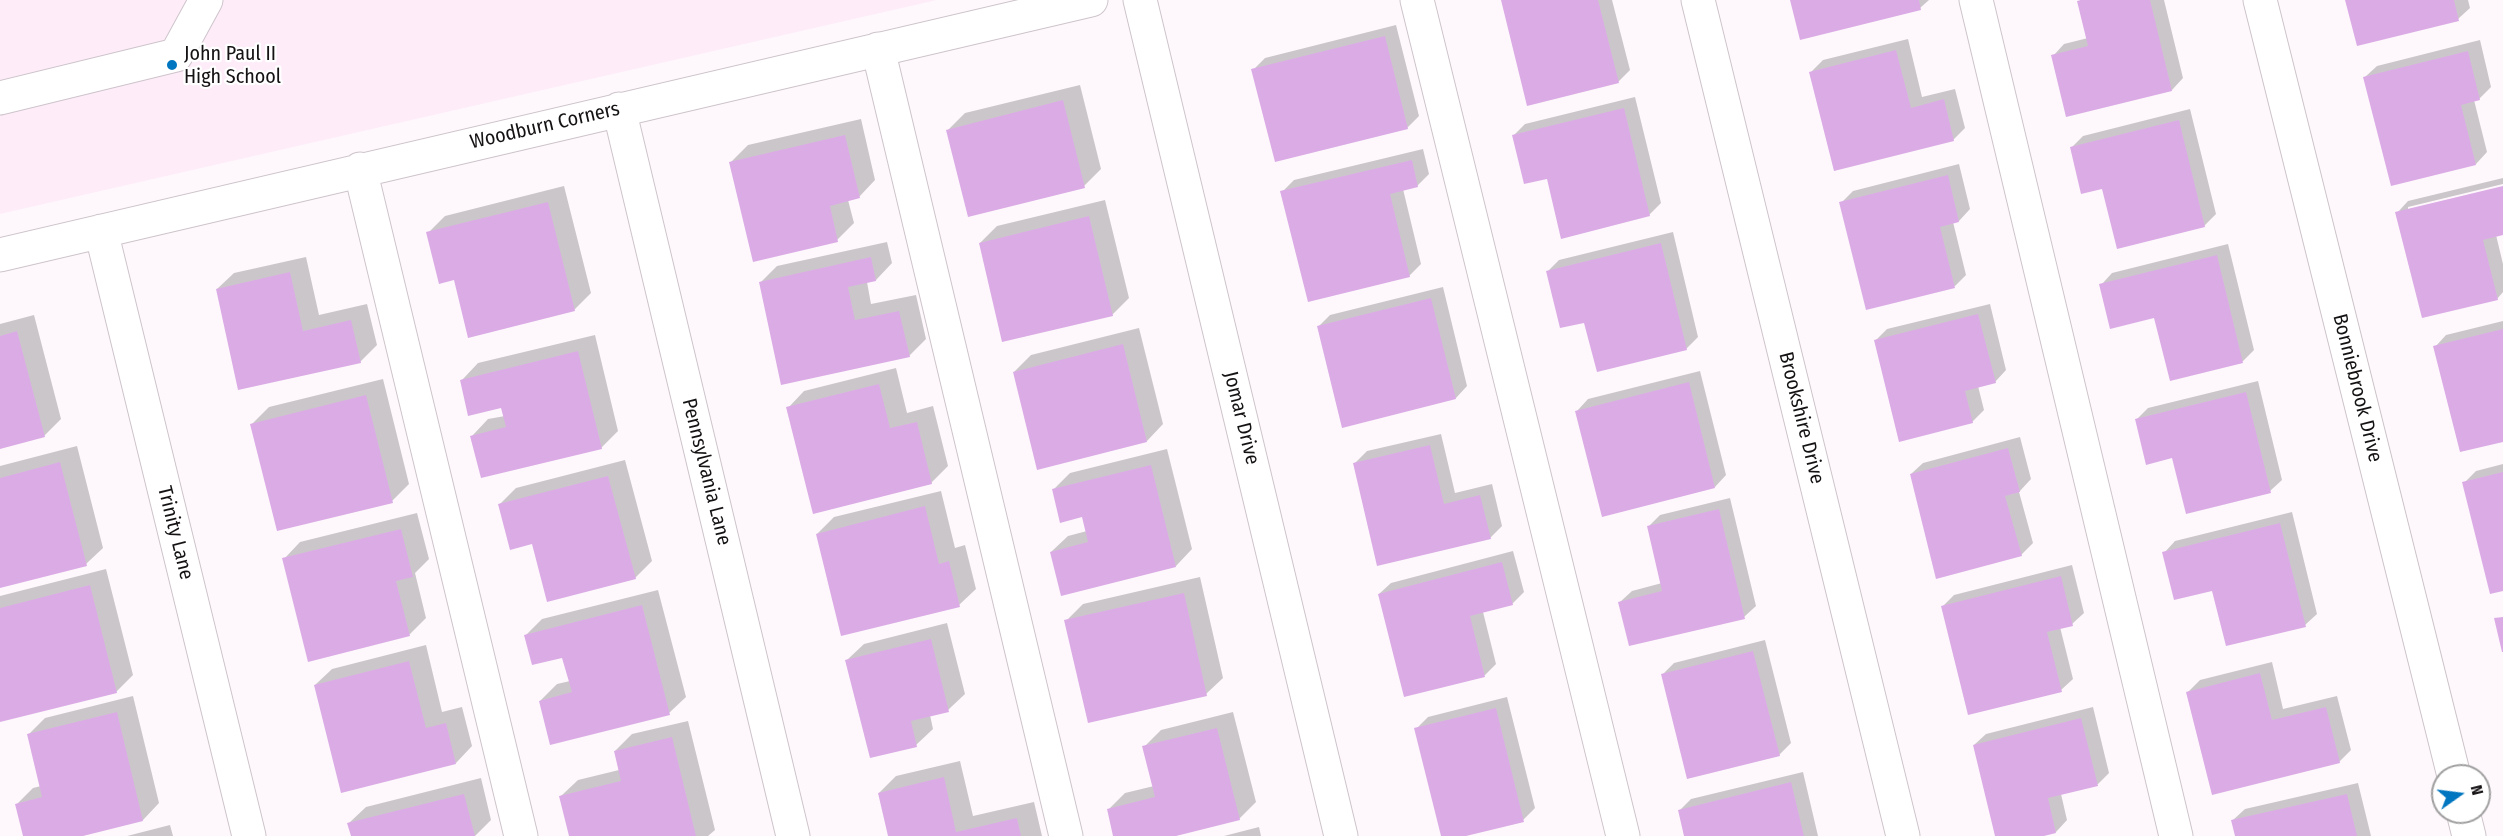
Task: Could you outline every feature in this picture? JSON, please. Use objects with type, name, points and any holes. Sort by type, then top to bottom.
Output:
[{"type":"street","points":[[0,98],[176,56],[206,0]]},
{"type":"street","name":"Woodburn Corners","points":[[0,255],[1091,0]]},
{"type":"street","name":"Jomar Drive","points":[[1140,0],[1341,836]]},
{"type":"street","points":[[1417,0],[1623,836]]},
{"type":"street","name":"Brookshire Drive","points":[[1698,0],[1903,836]]},
{"type":"street","points":[[1976,0],[2176,836]]},
{"type":"street","name":"Bonniebrook Drive","points":[[2260,0],[2451,764]]},
{"type":"street","points":[[878,49],[1066,836]]},
{"type":"street","name":"Pennsylvania Lane","points":[[619,109],[794,836]]},
{"type":"street","points":[[360,170],[522,836]]},
{"type":"street","name":"Trinity Lane","points":[[101,231],[249,836]]},
{"type":"shaded area","points":[[0,0],[937,0],[0,214]]},
{"type":"building","points":[[1501,0],[1598,0],[1619,83],[1527,106]]},
{"type":"building","points":[[1790,0],[1919,0],[1921,10],[1800,40]]},
{"type":"building","points":[[2150,0],[2172,91],[2066,117],[2051,55],[2088,46],[2077,1]]},
{"type":"building","points":[[2345,0],[2454,0],[2459,21],[2357,46]]},
{"type":"building","points":[[1385,36],[1408,129],[1275,162],[1251,69]]},
{"type":"building","points":[[1896,50],[1911,108],[1944,99],[1954,141],[1834,171],[1809,72]]},
{"type":"building","points":[[2468,51],[2480,100],[2461,105],[2476,165],[2391,186],[2363,77]]},
{"type":"building","points":[[1063,100],[1085,188],[968,217],[946,130]]},
{"type":"building","points":[[1624,108],[1650,216],[1561,239],[1547,179],[1524,184],[1512,135]]},
{"type":"building","points":[[2179,120],[2205,227],[2117,249],[2102,189],[2081,194],[2070,147]]},
{"type":"building","points":[[845,135],[860,198],[830,206],[838,242],[753,262],[729,162]]},
{"type":"building","points":[[1412,160],[1418,187],[1390,194],[1410,277],[1308,302],[1280,191]]},
{"type":"building","points":[[1948,175],[1959,222],[1940,227],[1955,288],[1866,310],[1839,202]]},
{"type":"building","points":[[2503,186],[2503,235],[2483,240],[2498,300],[2422,318],[2395,212]]},
{"type":"building","points":[[548,202],[575,311],[468,338],[454,280],[439,284],[426,232]]},
{"type":"building","points":[[1089,216],[1113,316],[1002,342],[979,243]]},
{"type":"building","points":[[1661,243],[1687,350],[1597,372],[1584,323],[1560,328],[1546,271]]},
{"type":"building","points":[[2217,255],[2243,363],[2170,381],[2154,318],[2110,329],[2099,284]]},
{"type":"building","points":[[871,257],[876,281],[848,287],[855,320],[899,311],[910,357],[781,385],[759,282]]},
{"type":"building","points":[[290,272],[303,331],[351,320],[361,363],[238,390],[216,289]]},
{"type":"building","points":[[1431,298],[1456,399],[1342,428],[1317,326]]},
{"type":"building","points":[[1978,314],[1996,383],[1965,391],[1973,423],[1899,442],[1874,340]]},
{"type":"building","points":[[2503,329],[2503,442],[2460,452],[2433,346]]},
{"type":"building","points":[[17,331],[45,437],[0,449],[0,336]]},
{"type":"building","points":[[1123,344],[1147,442],[1037,470],[1013,372]]},
{"type":"building","points":[[578,351],[602,449],[481,478],[470,436],[506,427],[501,408],[468,416],[460,380]]},
{"type":"building","points":[[1689,382],[1715,488],[1602,517],[1575,411]]},
{"type":"building","points":[[879,384],[890,428],[917,422],[932,484],[813,514],[786,407]]},
{"type":"building","points":[[2246,392],[2271,493],[2186,514],[2172,458],[2146,465],[2135,419]]},
{"type":"building","points":[[366,395],[393,503],[277,531],[250,424]]},
{"type":"building","points":[[1430,445],[1444,504],[1480,495],[1491,539],[1377,566],[1353,463]]},
{"type":"building","points":[[2008,448],[2020,492],[2005,496],[2022,556],[1936,579],[1910,474]]},
{"type":"building","points":[[60,462],[87,566],[0,588],[0,478]]},
{"type":"building","points":[[1151,465],[1176,567],[1061,596],[1050,552],[1088,542],[1082,517],[1060,523],[1052,489]]},
{"type":"building","points":[[2503,472],[2503,591],[2490,594],[2462,482]]},
{"type":"building","points":[[608,476],[636,579],[547,602],[532,544],[510,550],[498,504]]},
{"type":"building","points":[[925,506],[939,564],[949,561],[960,607],[841,636],[816,534]]},
{"type":"building","points":[[1719,509],[1745,619],[1629,646],[1618,602],[1662,591],[1647,526]]},
{"type":"building","points":[[2280,523],[2306,627],[2226,646],[2212,591],[2174,600],[2162,552]]},
{"type":"building","points":[[401,529],[413,577],[396,581],[410,636],[308,662],[282,558]]},
{"type":"building","points":[[1502,562],[1513,605],[1470,616],[1485,677],[1404,697],[1378,594]]},
{"type":"building","points":[[2061,576],[2073,626],[2047,632],[2062,692],[1968,715],[1941,606]]},
{"type":"building","points":[[90,585],[117,693],[0,722],[0,608]]},
{"type":"building","points":[[1184,593],[1207,696],[1088,723],[1064,620]]},
{"type":"building","points":[[642,605],[670,715],[550,745],[539,701],[572,692],[562,658],[532,665],[524,635]]},
{"type":"building","points":[[2503,617],[2503,652],[2502,652],[2494,618]]},
{"type":"building","points":[[931,639],[949,712],[911,721],[917,747],[870,758],[845,660]]},
{"type":"building","points":[[1753,651],[1780,756],[1687,779],[1661,674]]},
{"type":"building","points":[[409,661],[426,728],[446,723],[456,764],[341,793],[314,685]]},
{"type":"building","points":[[2260,673],[2272,720],[2326,707],[2340,763],[2212,795],[2186,692]]},
{"type":"building","points":[[1496,708],[1524,822],[1466,836],[1441,836],[1414,728]]},
{"type":"building","points":[[117,712],[143,821],[83,836],[23,836],[15,804],[42,797],[27,734]]},
{"type":"building","points":[[2081,718],[2098,786],[2048,798],[2056,833],[2044,836],[1995,836],[1973,745]]},
{"type":"building","points":[[1217,728],[1240,820],[1176,836],[1113,836],[1107,809],[1155,797],[1142,746]]},
{"type":"building","points":[[672,737],[696,836],[569,836],[559,796],[621,781],[614,751]]},
{"type":"building","points":[[944,777],[956,832],[1017,818],[1021,836],[888,836],[878,793]]},
{"type":"building","points":[[1791,782],[1804,836],[1684,836],[1678,810]]},
{"type":"building","points":[[464,794],[475,836],[351,836],[347,823]]},
{"type":"building","points":[[2347,794],[2357,836],[2235,836],[2231,820]]},
{"type":"place","name":"John Paul II High School","points":[[172,65]]}]
